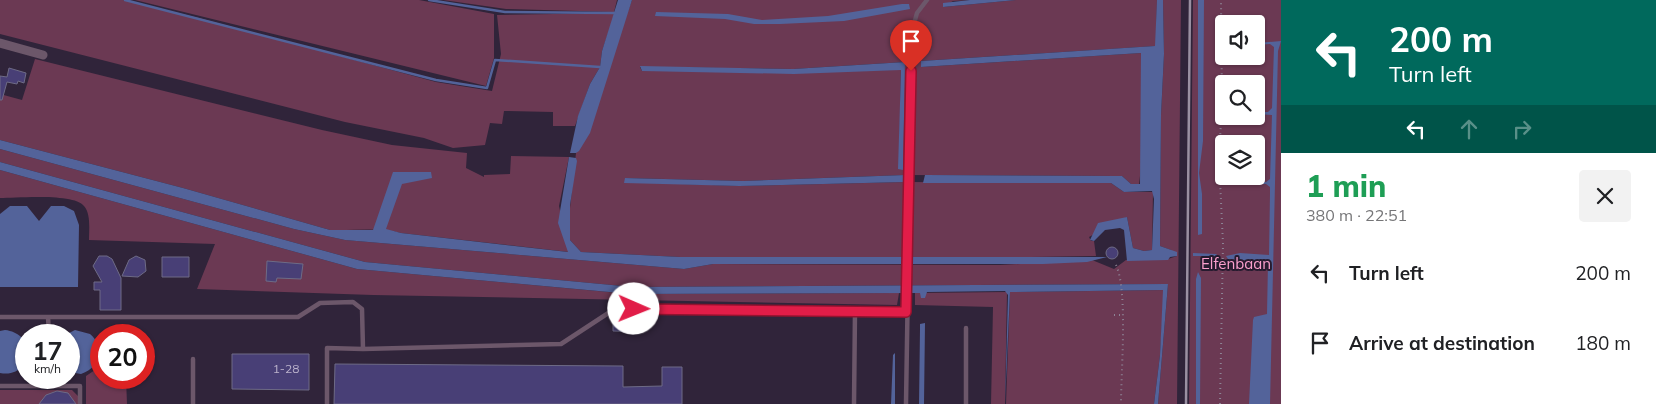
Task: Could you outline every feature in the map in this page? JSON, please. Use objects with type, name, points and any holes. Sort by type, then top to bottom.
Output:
[{"type":"street","points":[[0,43],[43,55]]},
{"type":"lane","points":[[906,404],[912,31],[917,13],[927,0]]},
{"type":"lane","points":[[0,317],[298,317],[320,303],[353,302],[362,309],[363,348]]},
{"type":"lane","points":[[327,404],[327,348],[562,344],[616,308],[906,312]]},
{"type":"lane","points":[[854,404],[855,311]]},
{"type":"lane","points":[[48,317],[48,324]]},
{"type":"lane","points":[[966,328],[966,404]]},
{"type":"lane","points":[[193,359],[193,404]]},
{"type":"lane","points":[[0,386],[15,386]]},
{"type":"lane","points":[[80,389],[80,404]]},
{"type":"path","points":[[1220,404],[1223,244],[1219,159],[1222,103],[1222,0]]},
{"type":"path","points":[[1116,265],[1121,280],[1122,297],[1121,404]]},
{"type":"path","points":[[1114,314],[1122,315]]},
{"type":"green space","points":[[0,0],[123,0],[199,18],[436,82],[492,91],[501,54],[497,15],[615,13],[602,51],[600,67],[590,84],[575,126],[553,126],[553,112],[504,111],[502,124],[490,123],[485,145],[453,148],[424,138],[345,122],[0,34]]},
{"type":"green space","points":[[135,0],[419,0],[494,14],[494,58],[486,86]]},
{"type":"green space","points":[[443,0],[617,0],[614,12],[506,9]]},
{"type":"green space","points":[[632,0],[970,0],[953,1],[943,7],[1016,0],[1157,0],[1156,46],[921,61],[921,67],[1141,53],[1142,160],[1139,184],[1131,184],[1122,176],[905,175],[743,181],[626,178],[625,182],[739,186],[905,182],[1111,183],[1124,192],[1153,192],[1152,250],[1144,251],[1133,248],[1127,217],[1089,237],[1091,241],[1094,241],[1096,256],[970,258],[680,257],[581,252],[570,240],[569,217],[576,153]],"holes":[[[905,62],[899,169],[901,70],[642,71],[640,67],[793,69]]]},
{"type":"green space","points":[[1163,0],[1181,0],[1177,404],[1158,404],[1168,284],[633,287],[365,262],[0,162],[0,149],[294,229],[345,240],[684,269],[713,264],[1000,265],[1092,260],[1114,269],[1126,260],[1165,260],[1177,256],[1171,250],[1160,246],[1161,115],[1164,54]]},
{"type":"green space","name":"Elfenbaan","points":[[1193,0],[1281,0],[1281,404],[1189,404]]},
{"type":"green space","points":[[35,59],[322,130],[392,145],[467,153],[466,168],[484,177],[484,175],[510,174],[511,156],[569,157],[559,206],[569,252],[384,230],[330,230],[183,188],[0,140],[0,94],[22,100]]},
{"type":"green space","points":[[0,170],[357,269],[630,294],[899,293],[897,305],[373,295],[197,289],[215,244],[89,240],[89,217],[84,206],[69,199],[0,198]]},
{"type":"green space","points":[[1164,290],[1160,355],[1154,404],[1006,404],[1010,292]]},
{"type":"green space","points":[[1007,292],[1005,404],[991,404],[993,307],[915,305],[915,293]]},
{"type":"green space","points":[[90,373],[90,389],[126,389],[127,404],[86,404],[86,376]]},
{"type":"green space","points":[[0,390],[72,390],[78,396],[79,404],[0,404]]},
{"type":"water","points":[[618,0],[632,0],[590,133],[579,151],[570,153],[578,116],[590,84],[600,67],[602,51]]},
{"type":"water","points":[[970,0],[1016,0],[943,7],[943,3]]},
{"type":"water","points":[[1157,0],[1163,0],[1164,54],[1161,115],[1160,246],[1177,252],[1177,256],[1170,257],[1168,260],[1127,261],[1124,230],[1120,228],[1105,230],[1094,241],[1090,240],[1098,223],[1127,217],[1133,248],[1144,251],[1152,250],[1154,199],[1152,191],[1124,192],[1111,183],[923,183],[925,175],[1122,176],[1131,184],[1140,184],[1141,53],[921,67],[921,61],[1155,46]]},
{"type":"water","points":[[1198,0],[1204,0],[1203,141],[1199,173],[1202,194],[1202,234],[1198,235]]},
{"type":"water","points":[[909,4],[910,9],[844,21],[754,24],[725,19],[655,16],[656,12],[728,14],[762,20],[828,16]]},
{"type":"water","points":[[1281,41],[1278,51],[1270,404],[1249,404],[1253,320],[1254,317],[1267,314],[1268,262],[1228,259],[1226,256],[1240,253],[1269,255],[1270,187],[1265,182],[1270,179],[1272,115],[1265,115],[1265,112],[1272,108],[1274,47],[1270,44],[1265,44],[1265,42]]},
{"type":"water","points":[[905,62],[903,170],[898,169],[901,70],[794,74],[642,71],[640,66],[793,69]]},
{"type":"water","points":[[0,140],[183,188],[330,230],[373,230],[393,172],[431,172],[432,178],[402,184],[386,229],[401,233],[568,252],[558,223],[569,157],[576,158],[577,161],[570,205],[570,240],[581,252],[680,257],[1107,257],[1087,262],[1043,264],[713,264],[684,269],[345,240],[294,229],[0,149]]},
{"type":"water","points":[[0,162],[365,262],[633,287],[1168,284],[1158,404],[1154,404],[1160,355],[1163,290],[1010,292],[1005,404],[1008,295],[1005,291],[927,292],[925,298],[921,298],[920,293],[631,294],[357,269],[0,170]]},
{"type":"water","points":[[905,175],[905,182],[739,186],[624,183],[625,178],[743,181]]},
{"type":"water","points":[[10,206],[27,206],[39,221],[51,206],[64,206],[74,211],[79,225],[78,287],[0,287],[0,214]]},
{"type":"water","points":[[1193,253],[1216,254],[1218,256],[1193,256]]},
{"type":"water","points":[[1198,272],[1201,278],[1200,404],[1196,404],[1196,279]]},
{"type":"water","points":[[925,323],[924,404],[919,404],[920,324]]},
{"type":"water","points":[[5,330],[15,333],[15,371],[7,374],[0,373],[0,331]]},
{"type":"water","points":[[80,331],[90,334],[90,369],[81,374]]},
{"type":"water","points":[[895,353],[895,404],[891,404],[893,355]]},
{"type":"building","points":[[9,68],[26,73],[24,83],[18,81],[17,84],[7,82],[2,100],[0,100],[0,76],[7,77]]},
{"type":"building","points":[[1114,247],[1117,248],[1117,258],[1110,259],[1107,258],[1106,251],[1107,248]]},
{"type":"building","points":[[99,256],[107,256],[112,259],[121,278],[121,310],[100,310],[100,290],[94,290],[94,282],[102,282],[93,266]]},
{"type":"building","points":[[136,256],[145,260],[146,271],[138,277],[122,276],[129,260]]},
{"type":"building","points":[[162,257],[189,257],[189,277],[162,277]]},
{"type":"building","points":[[267,261],[303,264],[301,279],[277,278],[276,282],[266,281]]},
{"type":"building","points":[[613,321],[638,321],[638,332],[613,331]]},
{"type":"building","points":[[232,354],[309,354],[309,390],[232,389]]},
{"type":"building","points":[[335,364],[623,366],[623,387],[662,386],[662,367],[682,367],[682,404],[334,404]]},
{"type":"building","points":[[57,391],[68,393],[76,404],[39,404],[46,395]]},
{"type":"waterway","points":[[125,0],[436,80],[487,88],[495,60],[600,67]]},
{"type":"waterway","points":[[429,0],[505,12],[615,13]]},
{"type":"railway","points":[[1186,404],[1190,0]]},
{"type":"route","points":[[634,309],[906,312],[908,296],[911,71]]}]
